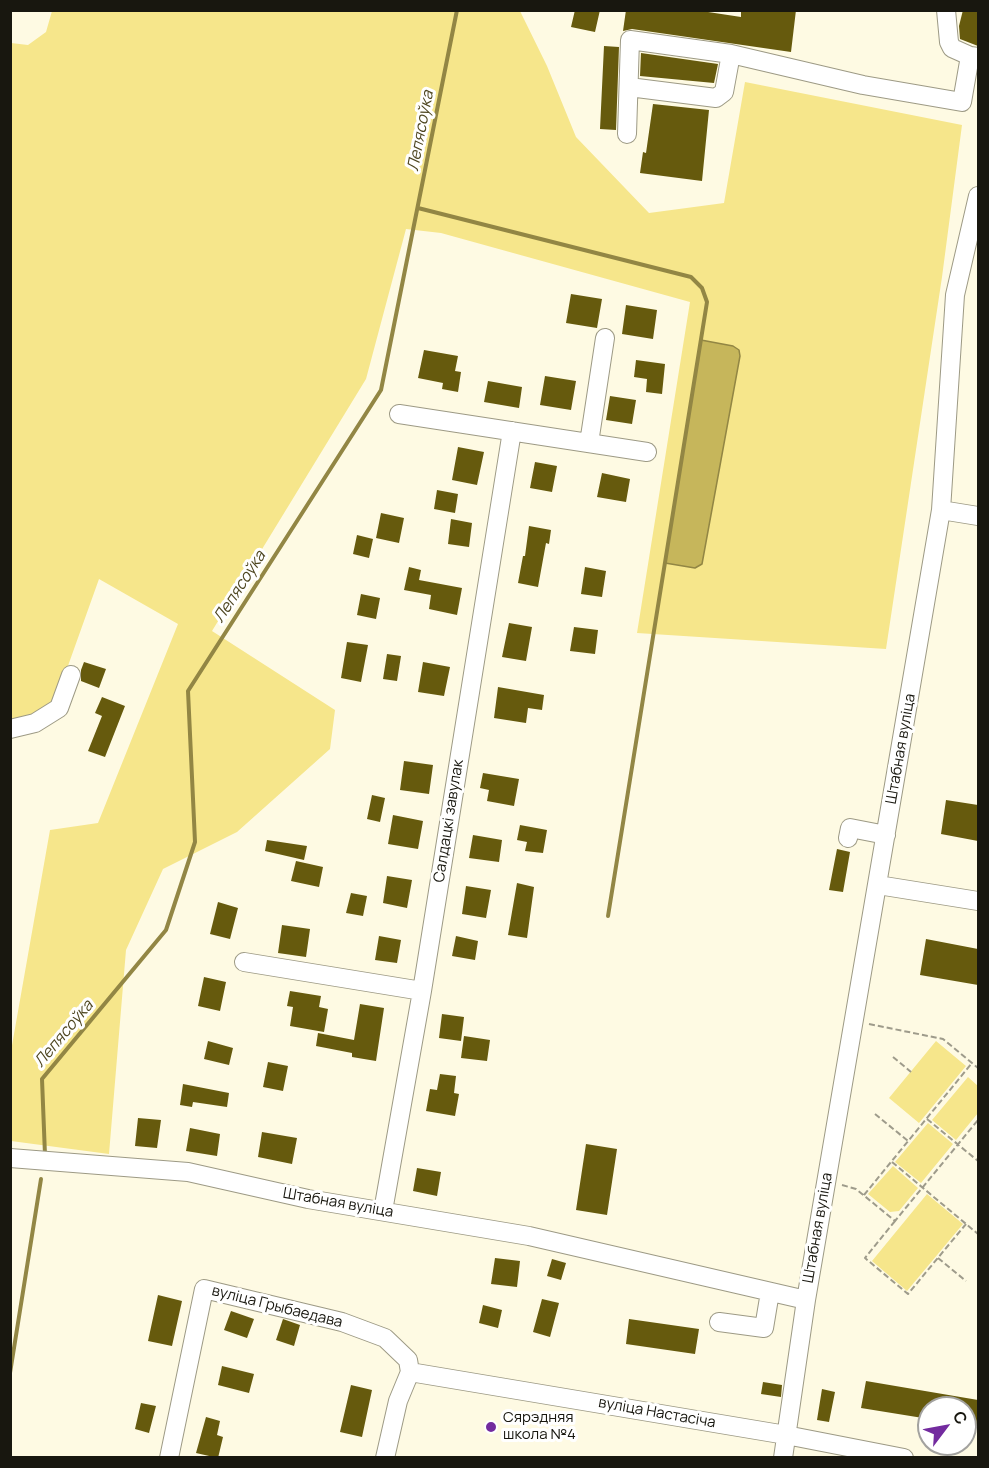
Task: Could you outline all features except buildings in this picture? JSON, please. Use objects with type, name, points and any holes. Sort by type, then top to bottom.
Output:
[{"type":"street","points":[[627,134],[630,40],[731,54],[863,85],[962,102],[974,57],[952,48],[949,42],[946,10]]},
{"type":"street","points":[[948,30],[954,10]]},
{"type":"street","points":[[629,87],[716,98],[724,92],[731,54]]},
{"type":"street","name":"Штабная вуліца","points":[[783,1458],[806,1300],[941,510],[955,295],[978,196]]},
{"type":"street","points":[[590,443],[605,338]]},
{"type":"street","points":[[399,414],[647,452]]},
{"type":"street","name":"Салдацкі завулак","points":[[384,1210],[422,992],[512,431]]},
{"type":"street","points":[[941,510],[978,516]]},
{"type":"street","points":[[10,729],[35,723],[59,708],[71,675]]},
{"type":"street","points":[[848,838],[850,828],[886,836]]},
{"type":"street","points":[[878,885],[978,901]]},
{"type":"street","points":[[244,962],[422,992]]},
{"type":"street","name":"Штабная вуліца","points":[[10,1158],[188,1172],[308,1199],[529,1236],[806,1300]]},
{"type":"street","name":"вуліца Грыбаедава","points":[[169,1458],[204,1289],[342,1322],[385,1338],[408,1360],[410,1372]]},
{"type":"street","points":[[720,1322],[764,1328],[770,1292]]},
{"type":"street","points":[[385,1458],[398,1401],[410,1372]]},
{"type":"street","name":"вуліца Настасіча","points":[[410,1372],[786,1435],[904,1458]]},
{"type":"path","points":[[854,1021],[943,1039],[978,1068]]},
{"type":"path","points":[[893,1057],[911,1072]]},
{"type":"path","points":[[864,1195],[972,1063]]},
{"type":"path","points":[[875,1114],[908,1142]]},
{"type":"path","points":[[927,1119],[978,1161]]},
{"type":"path","points":[[966,1224],[908,1294],[865,1258],[978,1120]]},
{"type":"path","points":[[892,1162],[978,1234]]},
{"type":"path","points":[[826,1181],[856,1189],[895,1221]]},
{"type":"path","points":[[938,1258],[966,1281]]},
{"type":"shaded area","points":[[52,11],[520,11],[547,66],[576,137],[649,213],[724,203],[745,82],[962,125],[942,277],[886,649],[637,633],[690,302],[441,233],[406,229],[366,379],[212,631],[335,710],[330,749],[237,832],[163,869],[126,950],[109,1154],[11,1141],[11,1051],[50,830],[98,823],[178,624],[99,579],[54,705],[23,723],[11,718],[11,43],[28,45],[46,32]]},
{"type":"shaded area","points":[[701,340],[733,346],[739,350],[740,356],[702,564],[695,568],[665,563]]},
{"type":"shaded area","points":[[936,1041],[966,1066],[919,1123],[889,1098]]},
{"type":"shaded area","points":[[968,1077],[978,1086],[978,1113],[956,1140],[932,1120]]},
{"type":"shaded area","points":[[928,1123],[953,1144],[921,1183],[895,1162]]},
{"type":"shaded area","points":[[893,1166],[918,1188],[899,1211],[890,1212],[868,1194]]},
{"type":"shaded area","points":[[927,1194],[963,1224],[907,1291],[872,1261]]},
{"type":"waterway","name":"Лепясоўка","points":[[45,1155],[42,1079],[166,930],[195,842],[188,691],[381,390],[457,10]]},
{"type":"waterway","points":[[418,208],[691,277],[702,288],[707,302],[608,916]]},
{"type":"waterway","name":"Лепясоўка","points":[[10,1373],[41,1179]]},
{"type":"place","name":"Сярэдняя школа №4","points":[[491,1427]]}]
